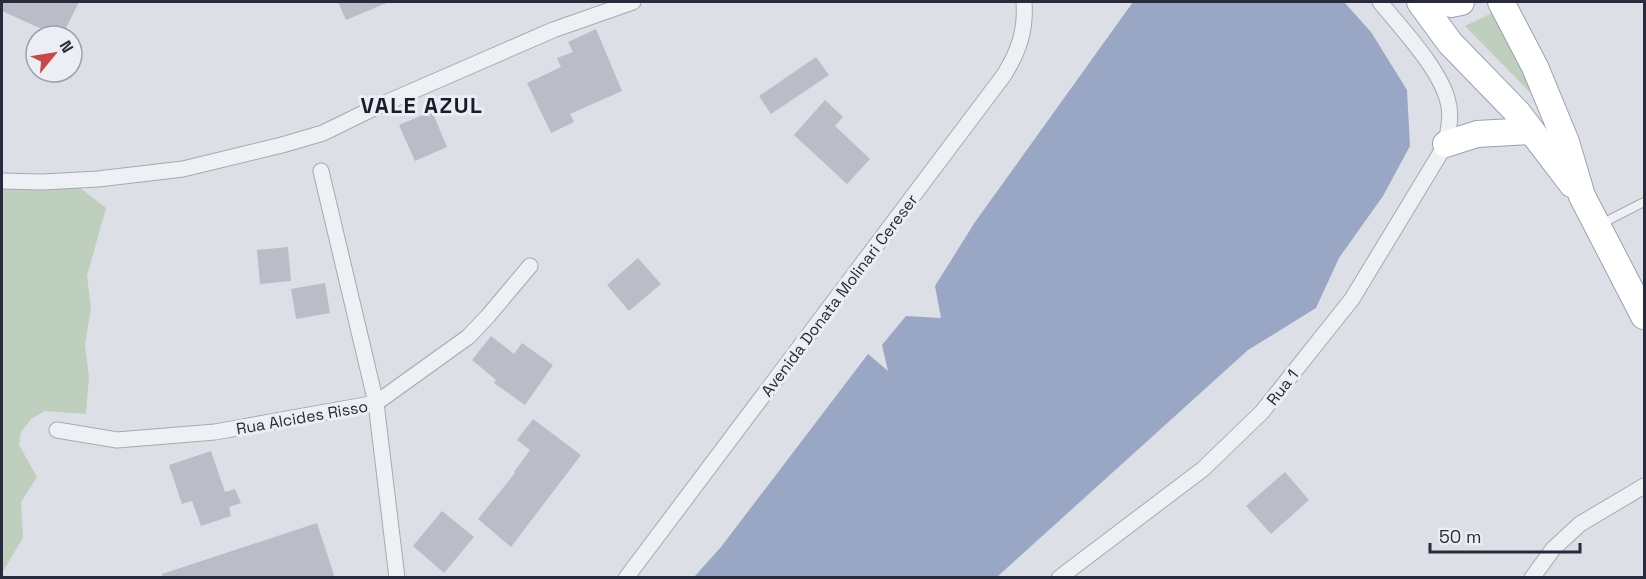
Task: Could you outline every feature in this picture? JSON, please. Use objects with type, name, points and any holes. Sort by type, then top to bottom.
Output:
[{"type":"main road","points":[[1420,2],[1450,43],[1517,112],[1582,196],[1644,316]]},
{"type":"main road","points":[[1437,2],[1451,4],[1461,2]]},
{"type":"main road","points":[[1501,2],[1535,67],[1566,142],[1582,196]]},
{"type":"main road","points":[[1446,144],[1477,134],[1531,131]]},
{"type":"street","points":[[2,181],[42,182],[98,179],[172,170],[282,145],[323,133],[376,107],[553,30],[633,2]]},
{"type":"street","name":"Avenida Donata Molinari Cereser","points":[[626,578],[1004,75],[1022,41],[1025,22],[1024,2]]},
{"type":"street","points":[[1380,2],[1421,54],[1442,86],[1449,103],[1450,120],[1446,144]]},
{"type":"street","name":"Rua 1","points":[[1059,578],[1203,469],[1262,412],[1352,299],[1446,144]]},
{"type":"street","points":[[321,171],[376,404],[397,578]]},
{"type":"street","name":"Rua Alcides Risso","points":[[57,430],[127,440],[215,432],[376,404],[468,337],[530,266]]},
{"type":"street","points":[[1533,578],[1553,549],[1580,524],[1644,486]]},
{"type":"lane","points":[[1597,225],[1644,202]]},
{"type":"green space","points":[[1498,10],[1554,117],[1465,26]]},
{"type":"green space","points":[[2,187],[79,187],[106,208],[87,276],[91,308],[85,345],[89,377],[86,414],[45,411],[31,419],[21,432],[19,445],[37,477],[21,502],[23,538],[2,573]]},
{"type":"water","points":[[1133,2],[1344,2],[1371,32],[1407,90],[1410,146],[1383,196],[1339,258],[1316,308],[1248,350],[997,577],[694,577],[721,547],[868,354],[888,371],[882,345],[906,316],[941,318],[935,286],[975,222]]},
{"type":"building","points":[[2,2],[79,2],[68,24],[31,24],[2,11]]},
{"type":"building","points":[[338,2],[389,2],[346,20]]},
{"type":"building","points":[[596,29],[622,91],[570,114],[574,122],[551,133],[527,83],[561,67],[557,58],[573,52],[568,42]]},
{"type":"building","points":[[816,57],[829,75],[771,114],[759,96]]},
{"type":"building","points":[[825,100],[843,117],[835,126],[870,159],[847,184],[794,135]]},
{"type":"building","points":[[432,111],[447,147],[415,161],[399,125]]},
{"type":"building","points":[[288,247],[291,281],[260,284],[257,250]]},
{"type":"building","points":[[638,258],[661,284],[629,311],[607,285]]},
{"type":"building","points":[[325,283],[330,313],[296,319],[291,289]]},
{"type":"building","points":[[491,336],[514,354],[522,343],[553,365],[525,405],[494,383],[496,380],[472,360]]},
{"type":"building","points":[[533,419],[581,455],[511,547],[478,519],[515,473],[530,450],[517,440]]},
{"type":"building","points":[[211,451],[225,492],[235,489],[241,503],[229,507],[231,516],[201,526],[192,501],[182,504],[169,465]]},
{"type":"building","points":[[1285,472],[1309,500],[1271,534],[1246,506]]},
{"type":"building","points":[[442,511],[474,537],[444,573],[413,546]]},
{"type":"building","points":[[317,523],[335,578],[162,578],[162,574]]},
{"type":"district","name":"VALE AZUL","points":[[422,105]]}]
